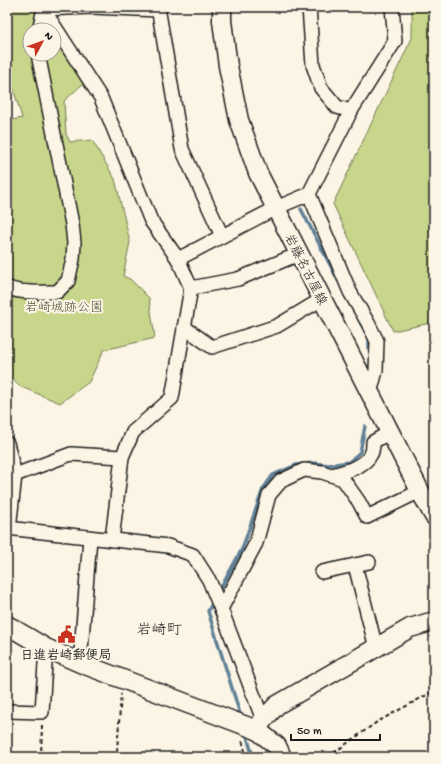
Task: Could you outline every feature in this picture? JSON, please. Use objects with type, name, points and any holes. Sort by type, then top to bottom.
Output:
[{"type":"main road","name":"岩藤名古屋線","points":[[222,7],[222,21],[228,66],[239,120],[258,173],[434,516]]},
{"type":"main road","points":[[253,725],[277,705],[410,628],[434,621]]},
{"type":"main road","points":[[7,625],[46,648],[80,663],[253,725],[277,746],[282,757]]},
{"type":"street","points":[[43,8],[92,7],[158,9],[182,149],[222,236]]},
{"type":"street","points":[[309,7],[313,65],[321,88],[337,107],[352,111]]},
{"type":"street","points":[[178,258],[276,208],[310,194],[352,111],[395,41],[392,7]]},
{"type":"street","points":[[40,22],[43,8]]},
{"type":"street","points":[[43,8],[101,98],[151,221],[178,258],[191,288],[172,398],[133,432],[122,457],[112,540]]},
{"type":"street","points":[[7,287],[10,289],[25,291],[56,292],[68,281],[73,259],[74,243],[72,224],[40,62]]},
{"type":"street","points":[[310,194],[350,292],[377,341],[376,371],[370,393]]},
{"type":"street","points":[[191,288],[238,279],[299,254]]},
{"type":"street","points":[[184,327],[212,347],[277,326],[322,299]]},
{"type":"street","points":[[332,475],[348,471],[361,464],[371,454],[373,442],[390,432]]},
{"type":"street","points":[[7,443],[15,475],[8,528],[168,546],[193,555],[209,580],[217,600],[253,725]]},
{"type":"street","points":[[15,475],[71,454],[122,457]]},
{"type":"street","points":[[217,600],[256,543],[270,495],[280,481],[304,470],[322,472],[343,478],[367,517],[420,490]]},
{"type":"street","points":[[80,663],[90,538]]},
{"type":"street","points":[[322,572],[369,562]]},
{"type":"street","points":[[355,565],[376,648]]},
{"type":"street","points":[[7,711],[42,712],[46,648]]},
{"type":"path","points":[[113,757],[117,751],[122,679]]},
{"type":"path","points":[[328,757],[377,722],[434,691]]},
{"type":"path","points":[[41,757],[42,712]]},
{"type":"green space","name":"岩崎城跡公園","points":[[7,7],[36,7],[47,22],[22,22],[22,62],[62,62],[62,44],[86,81],[64,101],[66,134],[70,142],[92,140],[115,179],[130,242],[123,276],[130,279],[149,298],[155,338],[104,350],[89,382],[60,403],[19,386],[7,374],[7,121],[22,118],[7,68],[10,63],[7,50]]},
{"type":"green space","points":[[412,7],[434,7],[434,325],[431,323],[393,331],[333,204],[412,38]]},
{"type":"waterway","points":[[301,209],[339,282]]},
{"type":"waterway","points":[[359,320],[369,339],[369,348]]},
{"type":"waterway","points":[[218,593],[242,549],[263,489],[273,475],[296,465],[313,463],[329,465],[349,462],[360,452],[365,426]]},
{"type":"waterway","points":[[214,600],[208,611],[241,717]]},
{"type":"waterway","points":[[246,733],[253,757]]},
{"type":"place","name":"日進岩崎郵便局","points":[[66,635]]},
{"type":"district","name":"岩崎町","points":[[159,629]]}]
